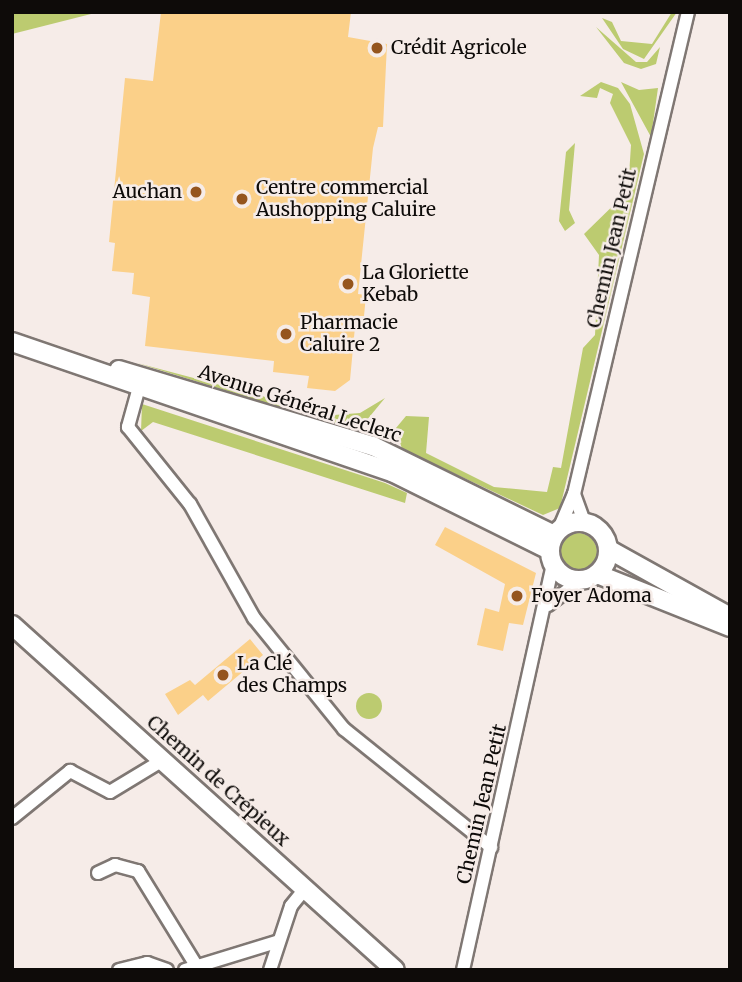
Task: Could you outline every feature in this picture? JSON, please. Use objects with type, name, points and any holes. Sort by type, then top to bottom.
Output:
[{"type":"main road","name":"Avenue Général Leclerc","points":[[16,344],[140,382],[392,472],[554,545],[589,577]]},
{"type":"main road","points":[[554,545],[584,522],[599,530],[608,549],[730,617]]},
{"type":"main road","points":[[608,549],[589,577],[730,627]]},
{"type":"main road","name":"Chemin de Crépieux","points":[[12,625],[395,970]]},
{"type":"street","name":"Chemin Jean Petit","points":[[463,970],[548,606],[554,545],[574,494],[688,12]]},
{"type":"street","points":[[140,382],[128,427],[190,504],[254,618],[344,729],[491,847]]},
{"type":"street","points":[[574,494],[584,522]]},
{"type":"street","points":[[548,606],[589,577]]},
{"type":"street","points":[[12,818],[70,771],[110,792],[163,760]]},
{"type":"street","points":[[98,873],[114,864],[138,871],[191,968],[279,941]]},
{"type":"street","points":[[270,970],[291,906],[305,888]]},
{"type":"street","points":[[118,970],[146,966],[167,970]]},
{"type":"green space","points":[[12,12],[99,12],[12,34]]},
{"type":"green space","points":[[672,12],[677,12],[644,59],[623,49],[602,18],[612,22],[621,41],[652,44]]},
{"type":"green space","points":[[596,27],[636,62],[647,62],[660,47],[656,64],[641,69],[624,63]]},
{"type":"green space","points":[[601,82],[618,88],[630,104],[644,154],[560,508],[543,515],[402,449],[396,428],[406,416],[429,417],[426,453],[494,487],[547,492],[553,467],[561,468],[583,348],[595,335],[599,255],[584,234],[628,191],[631,145],[610,103],[613,94],[600,88],[597,98],[580,96]]},
{"type":"green space","points":[[621,82],[639,90],[658,88],[651,137]]},
{"type":"green space","points":[[575,143],[569,210],[575,223],[565,231],[559,221],[566,152]]},
{"type":"green space","points":[[137,363],[334,415],[360,413],[385,398],[366,421],[350,429]]},
{"type":"green space","points":[[142,404],[385,483],[407,493],[405,503],[153,422],[141,431]]},
{"type":"green space","points":[[578,533],[591,539],[597,552],[591,565],[578,571],[565,565],[559,552],[565,539]]},
{"type":"green space","points":[[369,693],[378,697],[382,706],[378,715],[369,719],[360,715],[356,706],[360,697]]},
{"type":"building","name":"Centre commercial Aushopping Caluire","points":[[161,12],[351,12],[348,37],[387,44],[383,127],[378,127],[373,148],[358,294],[366,295],[364,316],[356,316],[350,380],[335,391],[307,388],[309,376],[273,372],[274,361],[145,346],[150,297],[132,294],[134,273],[112,271],[115,243],[109,242],[125,78],[153,81]]},
{"type":"building","name":"Foyer Adoma","points":[[445,527],[536,573],[523,625],[509,623],[503,651],[477,645],[485,608],[499,612],[505,584],[435,545]]},
{"type":"building","name":"La Clé des Champs","points":[[250,639],[263,655],[208,701],[203,695],[178,715],[165,694],[190,680],[195,685]]},
{"type":"place","name":"Crédit Agricole","points":[[377,48]]},
{"type":"place","name":"Auchan","points":[[196,192]]},
{"type":"place","name":"Centre commercial Aushopping Caluire","points":[[242,199]]},
{"type":"place","name":"La Gloriette Kebab","points":[[348,284]]},
{"type":"place","name":"Pharmacie Caluire 2","points":[[286,334]]},
{"type":"place","name":"Foyer Adoma","points":[[517,596]]},
{"type":"place","name":"La Clé des Champs","points":[[223,675]]}]
